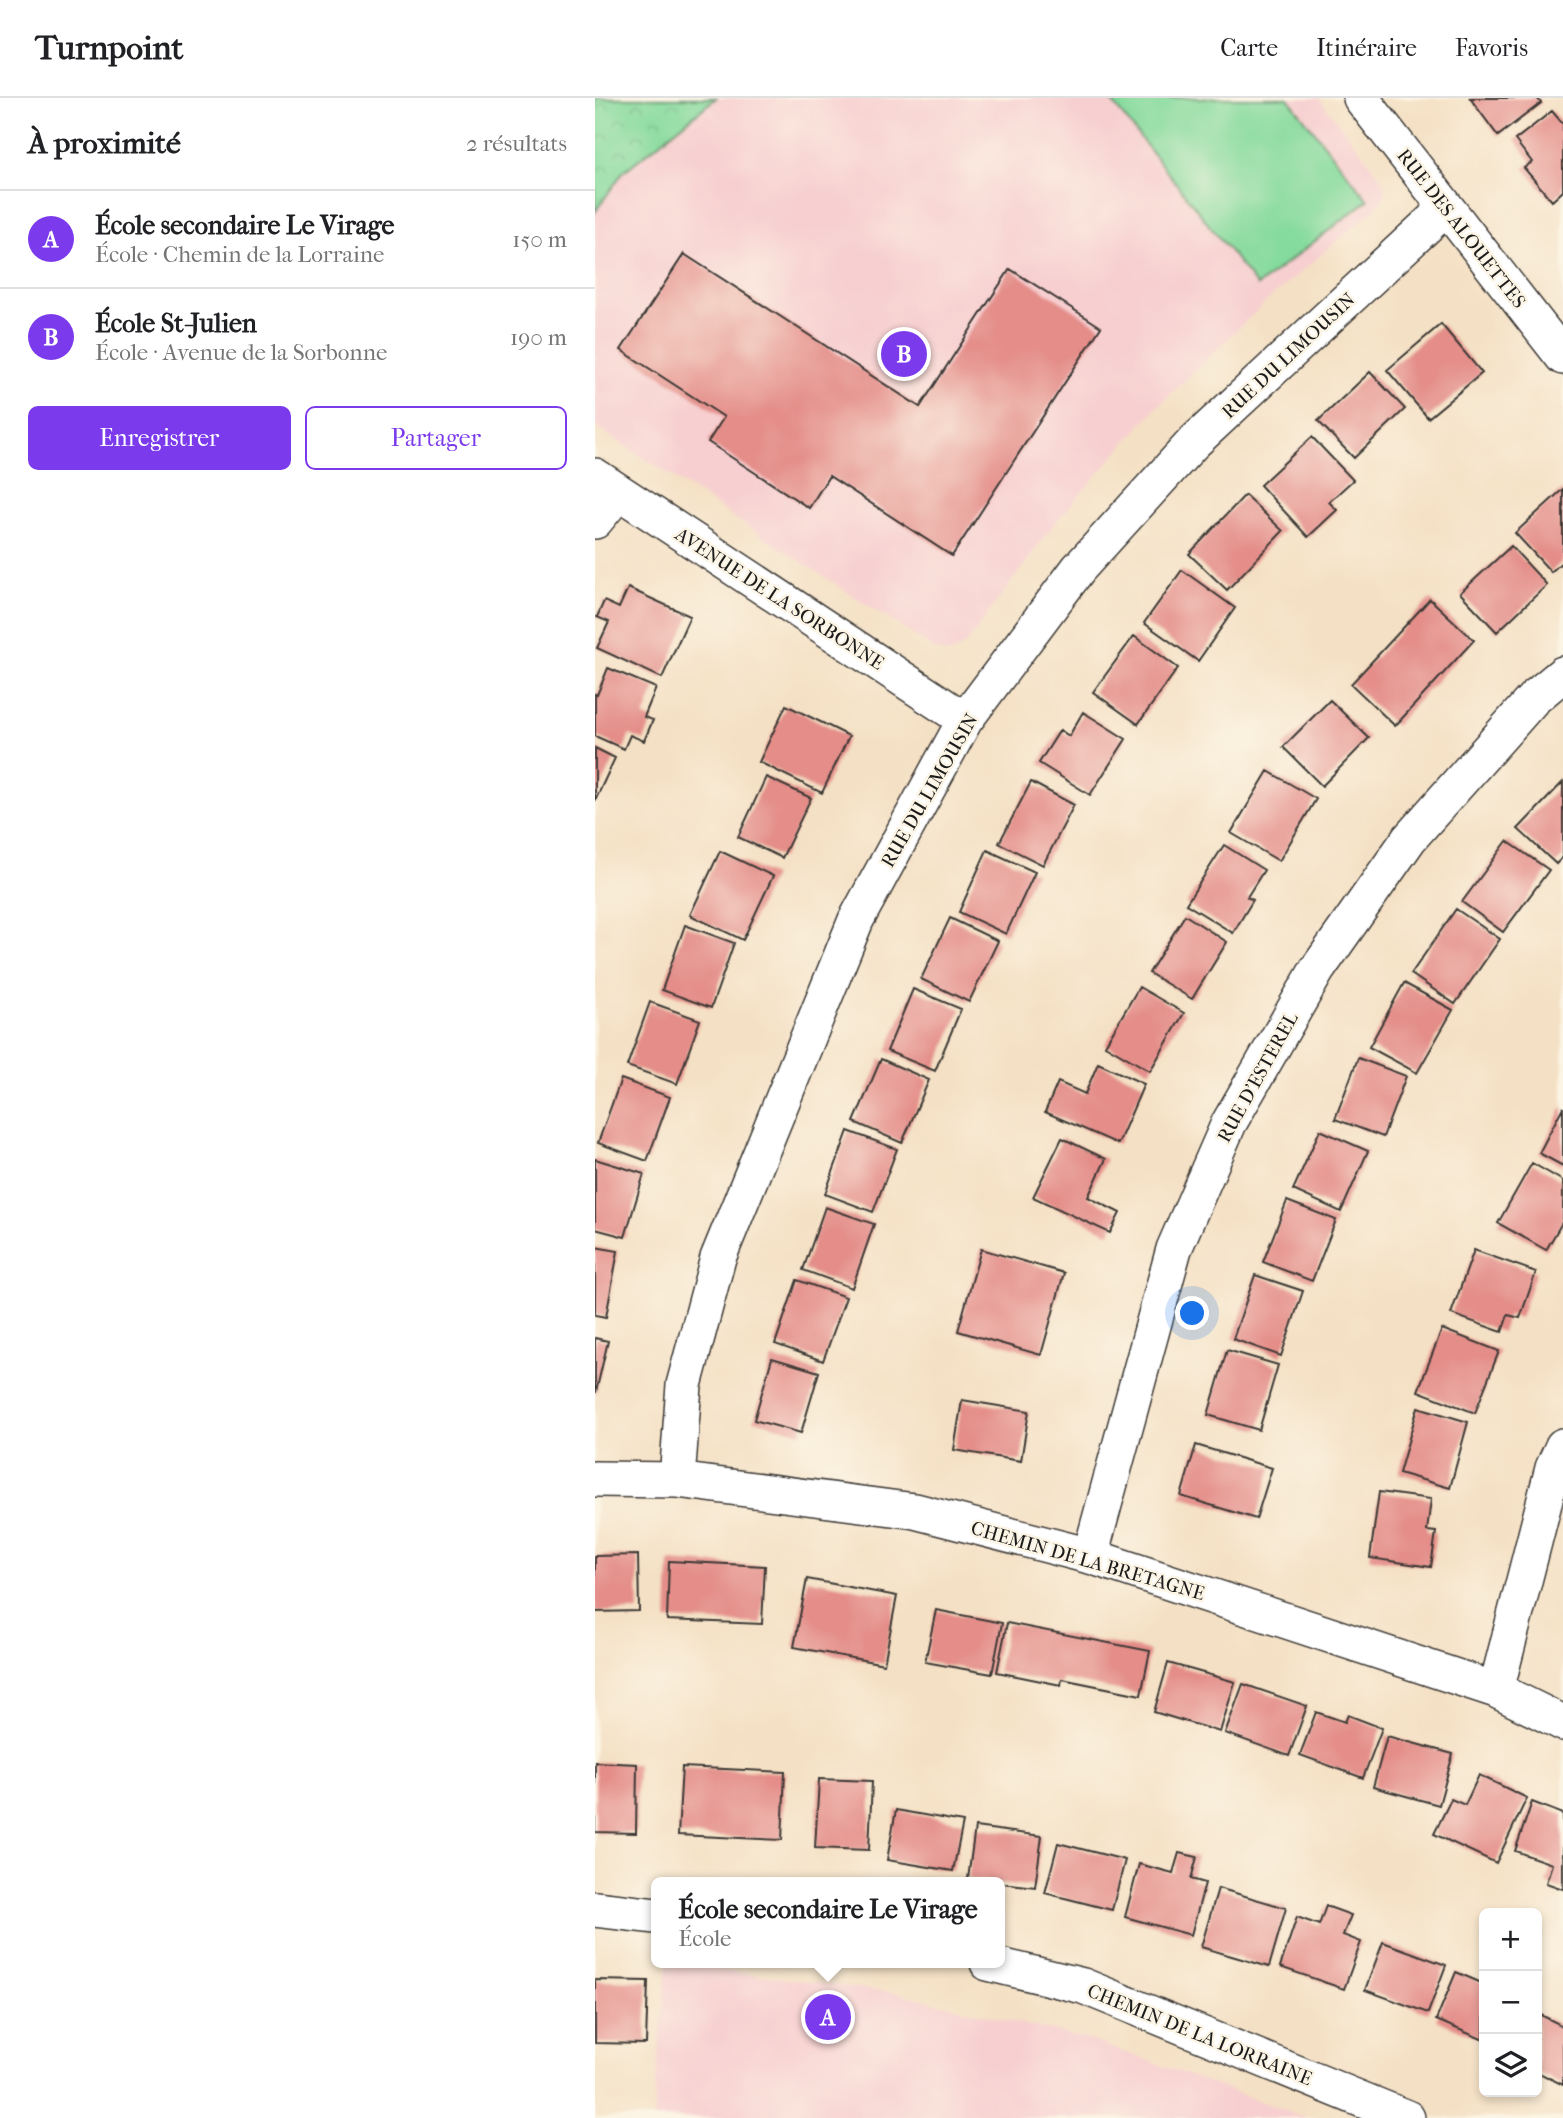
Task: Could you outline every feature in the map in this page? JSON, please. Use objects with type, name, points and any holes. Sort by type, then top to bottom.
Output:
[{"type":"street","name":"RUE DES ALOUETTES","points":[[1360,98],[1563,357]]},
{"type":"street","name":"RUE DU LIMOUSIN","points":[[677,1480],[684,1385],[718,1258],[856,920],[965,720],[1079,568],[1193,443],[1446,208]]},
{"type":"street","name":"AVENUE DE LA SORBONNE","points":[[607,484],[965,720]]},
{"type":"street","points":[[595,521],[607,484]]},
{"type":"street","name":"RUE D'ESTEREL","points":[[1090,1556],[1174,1249],[1229,1123],[1317,970],[1409,839],[1534,698],[1563,674]]},
{"type":"street","points":[[1496,1690],[1553,1468],[1563,1446]]},
{"type":"street","name":"CHEMIN DE LA BRETAGNE","points":[[595,1479],[677,1480],[915,1511],[1090,1556],[1496,1690],[1563,1723]]},
{"type":"street","points":[[595,1909],[651,1915]]},
{"type":"street","name":"CHEMIN DE LA LORRAINE","points":[[1005,1967],[1083,1986],[1407,2118]]},
{"type":"shaded area","points":[[716,98],[1319,98],[1383,180],[1385,195],[1376,208],[1269,299],[1156,408],[1055,523],[965,645],[951,653],[944,653],[595,426],[595,212],[622,172]]},
{"type":"shaded area","points":[[667,1968],[705,1968],[896,1993],[1093,2041],[1307,2118],[653,2118]]},
{"type":"green space","points":[[595,98],[716,98],[623,172],[595,212]]},
{"type":"green space","points":[[1109,98],[1288,98],[1368,200],[1257,286]]},
{"type":"building","points":[[1470,98],[1537,98],[1541,103],[1498,136]]},
{"type":"building","points":[[1552,111],[1563,124],[1563,191],[1552,201],[1524,168],[1532,162],[1515,140]]},
{"type":"building","points":[[684,254],[920,407],[1010,269],[1101,327],[952,556],[829,476],[809,508],[708,442],[724,417],[621,350]]},
{"type":"building","points":[[1441,324],[1482,373],[1428,418],[1387,370]]},
{"type":"building","points":[[1370,372],[1405,409],[1354,458],[1318,421]]},
{"type":"building","points":[[1312,437],[1353,480],[1329,502],[1337,510],[1308,537],[1260,485]]},
{"type":"building","points":[[1563,489],[1563,561],[1551,572],[1515,533]]},
{"type":"building","points":[[1245,495],[1283,531],[1227,590],[1189,554]]},
{"type":"building","points":[[1511,546],[1547,585],[1497,632],[1460,593]]},
{"type":"building","points":[[1182,570],[1235,608],[1198,661],[1144,623]]},
{"type":"building","points":[[628,588],[690,616],[662,678],[597,648],[609,622],[597,617],[604,601],[619,608]]},
{"type":"building","points":[[1430,599],[1474,640],[1395,726],[1351,684]]},
{"type":"building","points":[[1134,636],[1178,668],[1138,724],[1093,692]]},
{"type":"building","points":[[608,668],[656,688],[644,717],[653,720],[644,741],[630,735],[624,749],[595,736],[595,694],[597,695]]},
{"type":"building","points":[[1330,700],[1369,738],[1322,786],[1283,747]]},
{"type":"building","points":[[786,705],[849,736],[822,793],[759,762]]},
{"type":"building","points":[[1083,712],[1126,739],[1090,795],[1039,763],[1060,730],[1069,736]]},
{"type":"building","points":[[595,748],[615,758],[595,801]]},
{"type":"building","points":[[1268,771],[1316,799],[1279,861],[1231,833]]},
{"type":"building","points":[[766,777],[811,798],[782,858],[738,837]]},
{"type":"building","points":[[1031,782],[1074,805],[1043,865],[999,843]]},
{"type":"building","points":[[1563,782],[1563,857],[1556,864],[1518,829]]},
{"type":"building","points":[[1507,841],[1549,870],[1503,932],[1462,902]]},
{"type":"building","points":[[1224,845],[1264,870],[1247,897],[1253,900],[1233,933],[1186,904]]},
{"type":"building","points":[[987,850],[1035,872],[1006,934],[959,912]]},
{"type":"building","points":[[720,851],[773,876],[743,940],[690,915]]},
{"type":"building","points":[[1456,909],[1500,939],[1455,1004],[1411,974]]},
{"type":"building","points":[[1185,915],[1227,942],[1192,999],[1149,973]]},
{"type":"building","points":[[950,918],[998,941],[969,1002],[921,979]]},
{"type":"building","points":[[685,925],[734,943],[711,1008],[662,990]]},
{"type":"building","points":[[1404,983],[1453,1010],[1417,1073],[1369,1047]]},
{"type":"building","points":[[1139,987],[1184,1013],[1150,1071],[1105,1045]]},
{"type":"building","points":[[913,989],[961,1009],[935,1071],[887,1051]]},
{"type":"building","points":[[650,1002],[700,1020],[677,1084],[627,1066]]},
{"type":"building","points":[[1358,1058],[1406,1076],[1383,1137],[1335,1119]]},
{"type":"building","points":[[881,1059],[929,1080],[902,1143],[854,1122]]},
{"type":"building","points":[[1098,1063],[1144,1084],[1118,1144],[1045,1112],[1058,1082],[1085,1094]]},
{"type":"building","points":[[621,1079],[670,1097],[647,1161],[598,1143]]},
{"type":"building","points":[[1563,1107],[1563,1166],[1539,1153]]},
{"type":"building","points":[[1320,1130],[1368,1151],[1341,1212],[1293,1190]]},
{"type":"building","points":[[848,1131],[897,1149],[873,1212],[825,1194]]},
{"type":"building","points":[[1062,1138],[1106,1159],[1088,1197],[1120,1213],[1110,1233],[1033,1197]]},
{"type":"building","points":[[595,1159],[644,1174],[625,1237],[595,1229]]},
{"type":"building","points":[[1532,1163],[1563,1181],[1563,1221],[1546,1250],[1498,1223]]},
{"type":"building","points":[[1287,1201],[1336,1220],[1312,1281],[1263,1262]]},
{"type":"building","points":[[825,1207],[874,1224],[852,1288],[803,1270]]},
{"type":"building","points":[[595,1247],[618,1251],[606,1317],[595,1315]]},
{"type":"building","points":[[981,1249],[1064,1273],[1041,1355],[958,1331]]},
{"type":"building","points":[[1474,1250],[1536,1272],[1520,1318],[1508,1315],[1502,1332],[1451,1314]]},
{"type":"building","points":[[1255,1275],[1303,1291],[1281,1356],[1233,1339]]},
{"type":"building","points":[[797,1280],[846,1297],[823,1361],[775,1344]]},
{"type":"building","points":[[1442,1329],[1499,1351],[1475,1413],[1418,1391]]},
{"type":"building","points":[[595,1338],[608,1341],[596,1392],[595,1392]]},
{"type":"building","points":[[1227,1350],[1278,1365],[1259,1430],[1208,1415]]},
{"type":"building","points":[[772,1358],[819,1372],[801,1433],[754,1420]]},
{"type":"building","points":[[962,1400],[1029,1411],[1021,1461],[954,1450]]},
{"type":"building","points":[[1418,1407],[1468,1422],[1450,1488],[1399,1473]]},
{"type":"building","points":[[1196,1445],[1272,1468],[1256,1519],[1181,1496]]},
{"type":"building","points":[[1379,1492],[1431,1499],[1427,1531],[1436,1532],[1431,1567],[1370,1558]]},
{"type":"building","points":[[638,1555],[639,1611],[595,1612],[595,1556]]},
{"type":"building","points":[[669,1561],[765,1566],[762,1624],[667,1620]]},
{"type":"building","points":[[807,1579],[897,1596],[884,1664],[794,1647]]},
{"type":"building","points":[[936,1610],[1002,1623],[992,1674],[925,1662]]},
{"type":"building","points":[[1007,1623],[1150,1651],[1141,1695],[1062,1679],[1061,1685],[997,1672]]},
{"type":"building","points":[[1168,1663],[1235,1682],[1220,1732],[1154,1712]]},
{"type":"building","points":[[1243,1684],[1307,1706],[1289,1756],[1225,1733]]},
{"type":"building","points":[[1316,1712],[1345,1722],[1348,1715],[1382,1728],[1363,1778],[1300,1755]]},
{"type":"building","points":[[1387,1736],[1453,1754],[1439,1805],[1373,1787]]},
{"type":"building","points":[[595,1762],[637,1764],[636,1833],[595,1832]]},
{"type":"building","points":[[682,1767],[785,1772],[782,1840],[678,1835]]},
{"type":"building","points":[[1479,1775],[1527,1798],[1496,1863],[1434,1834],[1451,1799],[1465,1805]]},
{"type":"building","points":[[819,1779],[872,1781],[869,1850],[815,1848]]},
{"type":"building","points":[[1532,1802],[1563,1814],[1563,1889],[1546,1883],[1552,1864],[1515,1851]]},
{"type":"building","points":[[896,1810],[963,1822],[953,1871],[887,1860]]},
{"type":"building","points":[[975,1827],[1042,1836],[1035,1887],[1005,1883],[1005,1877],[968,1877]]},
{"type":"building","points":[[1058,1843],[1125,1860],[1112,1910],[1045,1893]]},
{"type":"building","points":[[1179,1853],[1197,1857],[1191,1879],[1205,1883],[1191,1935],[1125,1917],[1139,1864],[1173,1873]]},
{"type":"building","points":[[1218,1888],[1286,1908],[1269,1967],[1201,1947]]},
{"type":"building","points":[[1326,1906],[1351,1915],[1343,1935],[1361,1942],[1344,1989],[1280,1967],[1297,1917],[1319,1925]]},
{"type":"building","points":[[1383,1942],[1446,1965],[1428,2013],[1365,1990]]},
{"type":"building","points":[[1456,1972],[1479,1982],[1479,2038],[1436,2020]]},
{"type":"building","points":[[595,1980],[648,1981],[646,2044],[595,2043]]},
{"type":"building","points":[[1542,2016],[1563,2026],[1563,2085],[1542,2074]]},
{"type":"place","name":"École St-Julien","points":[[904,354]]},
{"type":"place","name":"École secondaire Le Virage","points":[[828,2017]]}]
